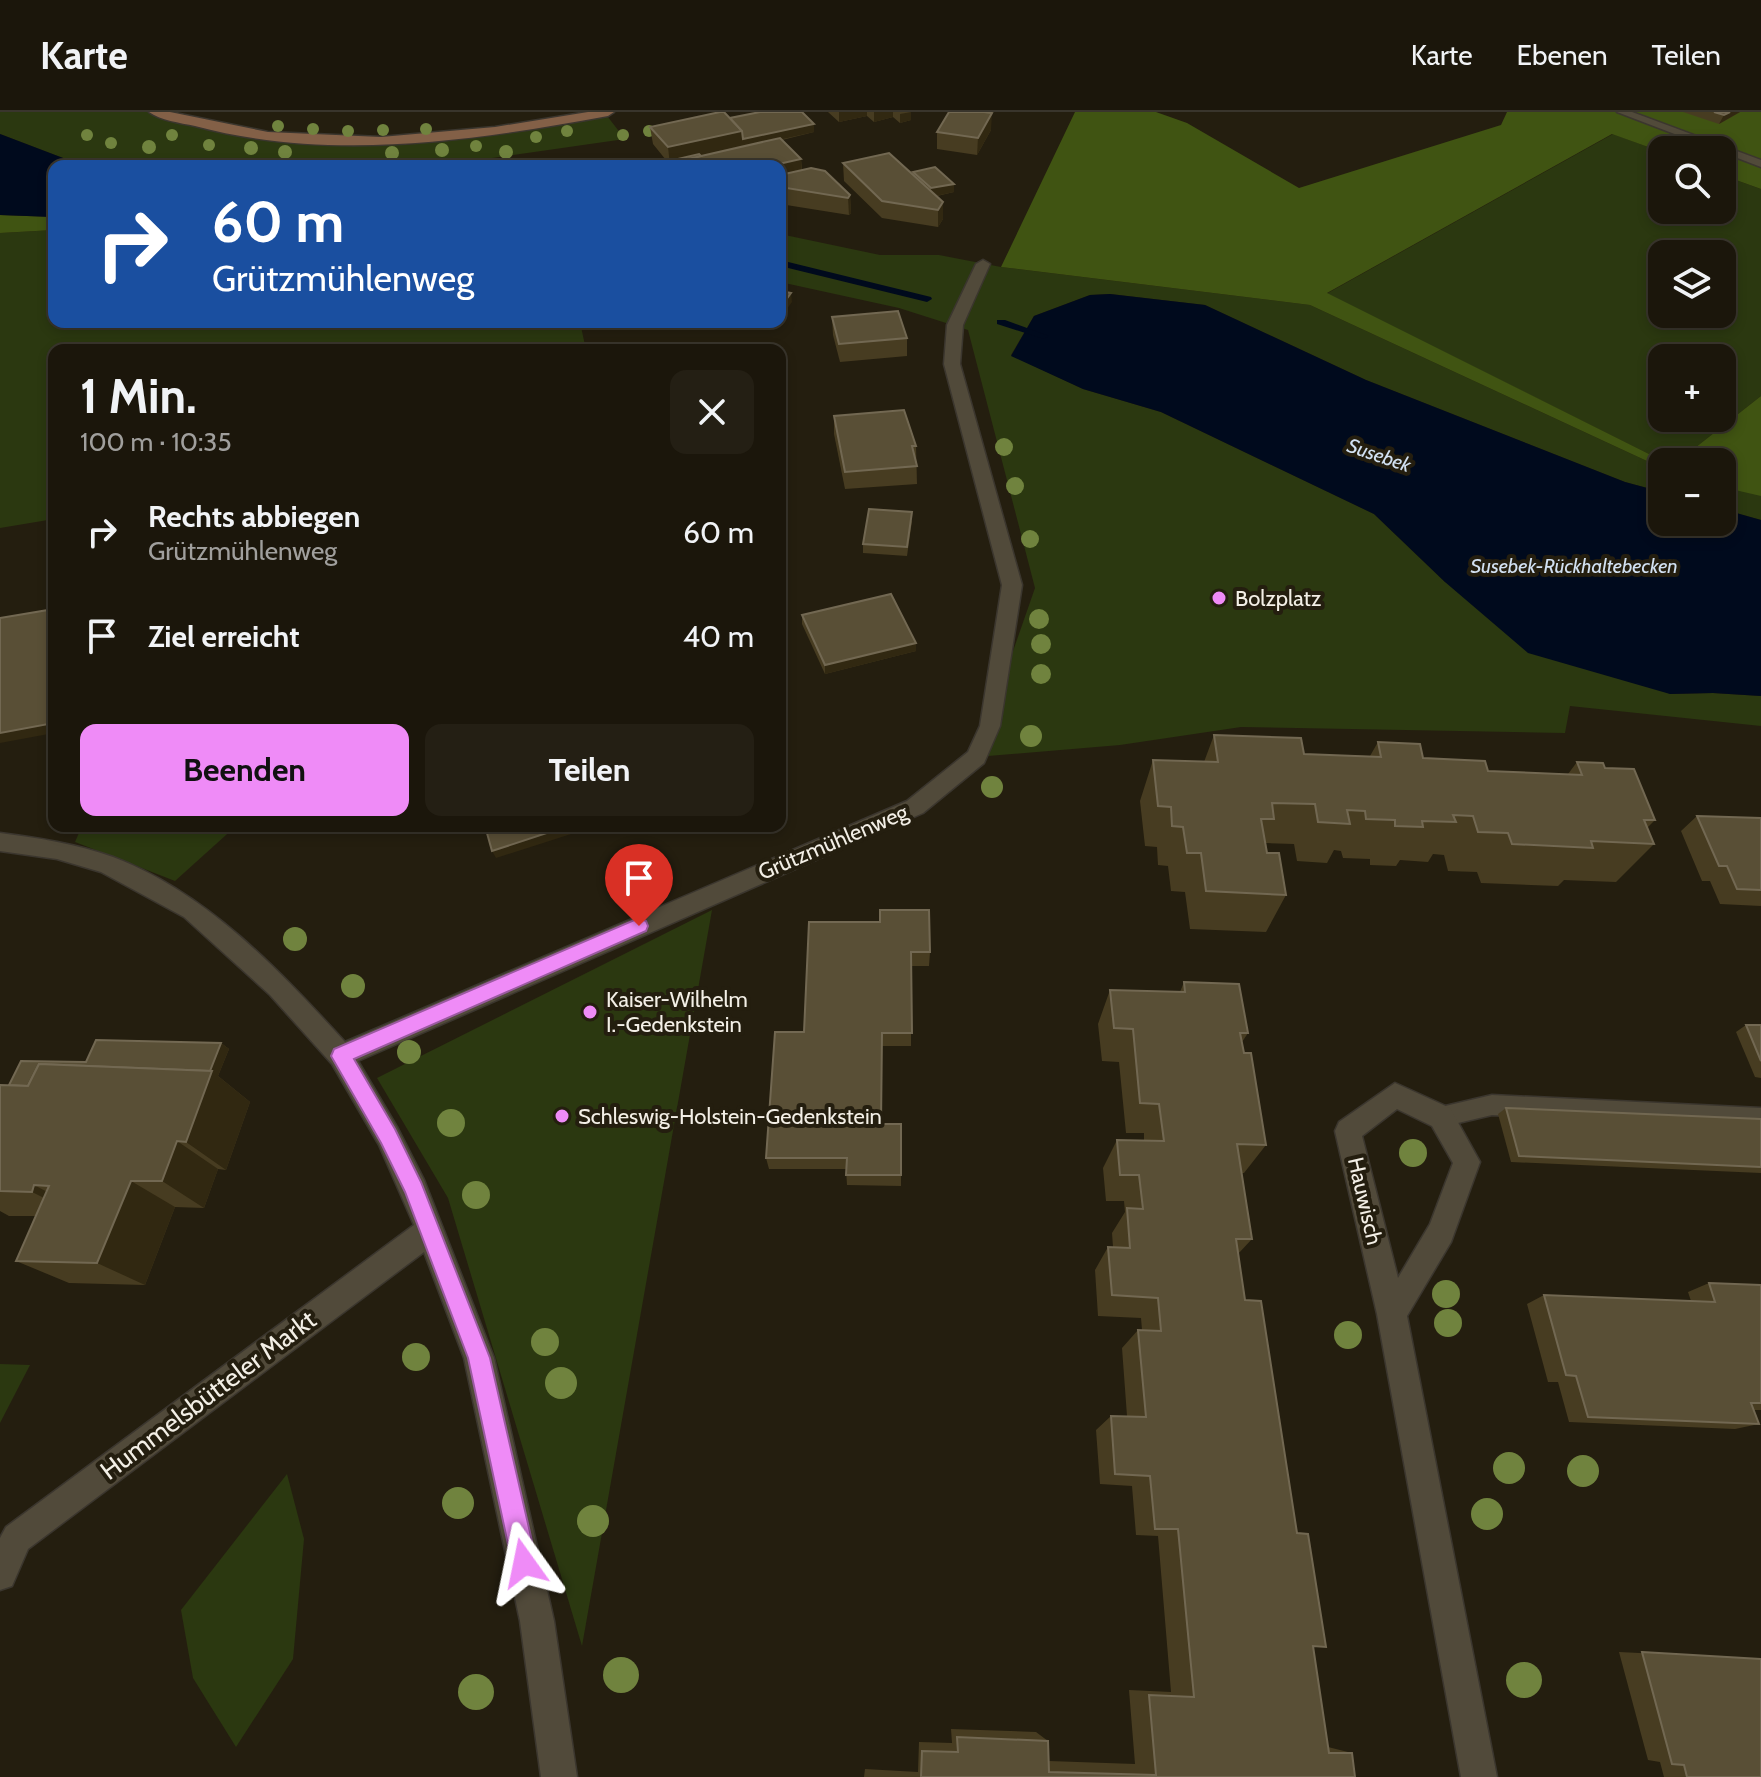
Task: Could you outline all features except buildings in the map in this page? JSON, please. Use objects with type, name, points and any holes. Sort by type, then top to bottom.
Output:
[{"type":"main road","points":[[155,112],[190,123],[254,135],[406,142],[481,135],[608,112]]},
{"type":"street","name":"Grützmühlenweg","points":[[341,1056],[915,807],[976,757],[990,726],[1012,585],[952,364],[955,325],[983,264]]},
{"type":"street","points":[[0,842],[57,850],[108,865],[192,910],[279,987],[341,1056],[388,1136],[431,1229],[479,1358],[537,1621],[559,1777]]},
{"type":"street","name":"Hauwisch","points":[[1441,1117],[1395,1095],[1348,1131],[1392,1314],[1479,1777]]},
{"type":"street","points":[[1392,1314],[1441,1232],[1467,1162],[1441,1117]]},
{"type":"street","name":"Hummelsbütteler Markt","points":[[0,1574],[17,1538],[431,1229]]},
{"type":"lane","points":[[1622,112],[1761,164]]},
{"type":"lane","points":[[1441,1117],[1492,1105],[1761,1118]]},
{"type":"green space","points":[[0,112],[154,112],[253,137],[407,145],[559,124],[604,112],[625,139],[478,160],[68,160],[0,134]]},
{"type":"green space","points":[[1075,112],[1156,112],[1187,123],[1299,188],[1501,125],[1507,112],[1761,112],[1761,189],[1736,180],[1736,136],[1648,136],[1648,147],[1612,134],[1327,293],[1648,454],[1648,462],[1310,305],[1001,267]]},
{"type":"green space","points":[[1613,134],[1648,147],[1648,224],[1736,224],[1736,180],[1761,189],[1761,396],[1736,416],[1736,344],[1648,344],[1648,432],[1715,432],[1695,448],[1648,448],[1648,454],[1326,294]]},
{"type":"green space","points":[[0,215],[48,217],[48,230],[0,233]]},
{"type":"green space","points":[[48,230],[48,328],[581,328],[585,344],[48,344],[48,520],[0,528],[0,233]]},
{"type":"green space","points":[[786,235],[880,255],[939,255],[1001,267],[1310,305],[1648,462],[1648,488],[1625,482],[1366,380],[1205,305],[1110,294],[1090,295],[1034,316],[1011,355],[1083,389],[1161,412],[1374,514],[1445,582],[1670,694],[1761,696],[1761,726],[1570,706],[1565,733],[1241,727],[1120,745],[976,757],[1035,588],[968,330],[899,308],[786,283]]},
{"type":"green space","points":[[1761,396],[1761,496],[1736,490],[1736,448],[1695,448],[1715,432],[1736,432],[1736,416]]},
{"type":"green space","points":[[1736,489],[1761,495],[1761,520],[1736,513]]},
{"type":"green space","points":[[79,832],[229,832],[175,881],[75,842]]},
{"type":"green space","points":[[712,910],[582,1646],[448,1198],[377,1078]]},
{"type":"green space","points":[[0,1364],[30,1365],[0,1423]]},
{"type":"green space","points":[[287,1474],[304,1539],[293,1659],[236,1747],[193,1678],[181,1610]]},
{"type":"water","points":[[0,134],[68,160],[48,160],[48,217],[0,215]]},
{"type":"water","name":"Susebek-Rückhaltebecken","points":[[1110,294],[1205,305],[1366,380],[1625,482],[1648,488],[1648,536],[1736,536],[1736,513],[1761,520],[1761,696],[1670,694],[1528,653],[1445,582],[1374,514],[1161,412],[1083,389],[1011,356],[1034,316],[1090,295]]},
{"type":"waterway","name":"Susebek","points":[[786,264],[927,299]]},
{"type":"waterway","name":"Susebek","points":[[1001,322],[1044,336]]},
{"type":"place","name":"Bolzplatz","points":[[1219,598]]},
{"type":"place","name":"Kaiser-Wilhelm I.-Gedenkstein","points":[[590,1012]]},
{"type":"place","name":"Schleswig-Holstein-Gedenkstein","points":[[562,1116]]},
{"type":"route","points":[[524,1563],[479,1358],[414,1189],[388,1136],[341,1056],[639,926]]}]
